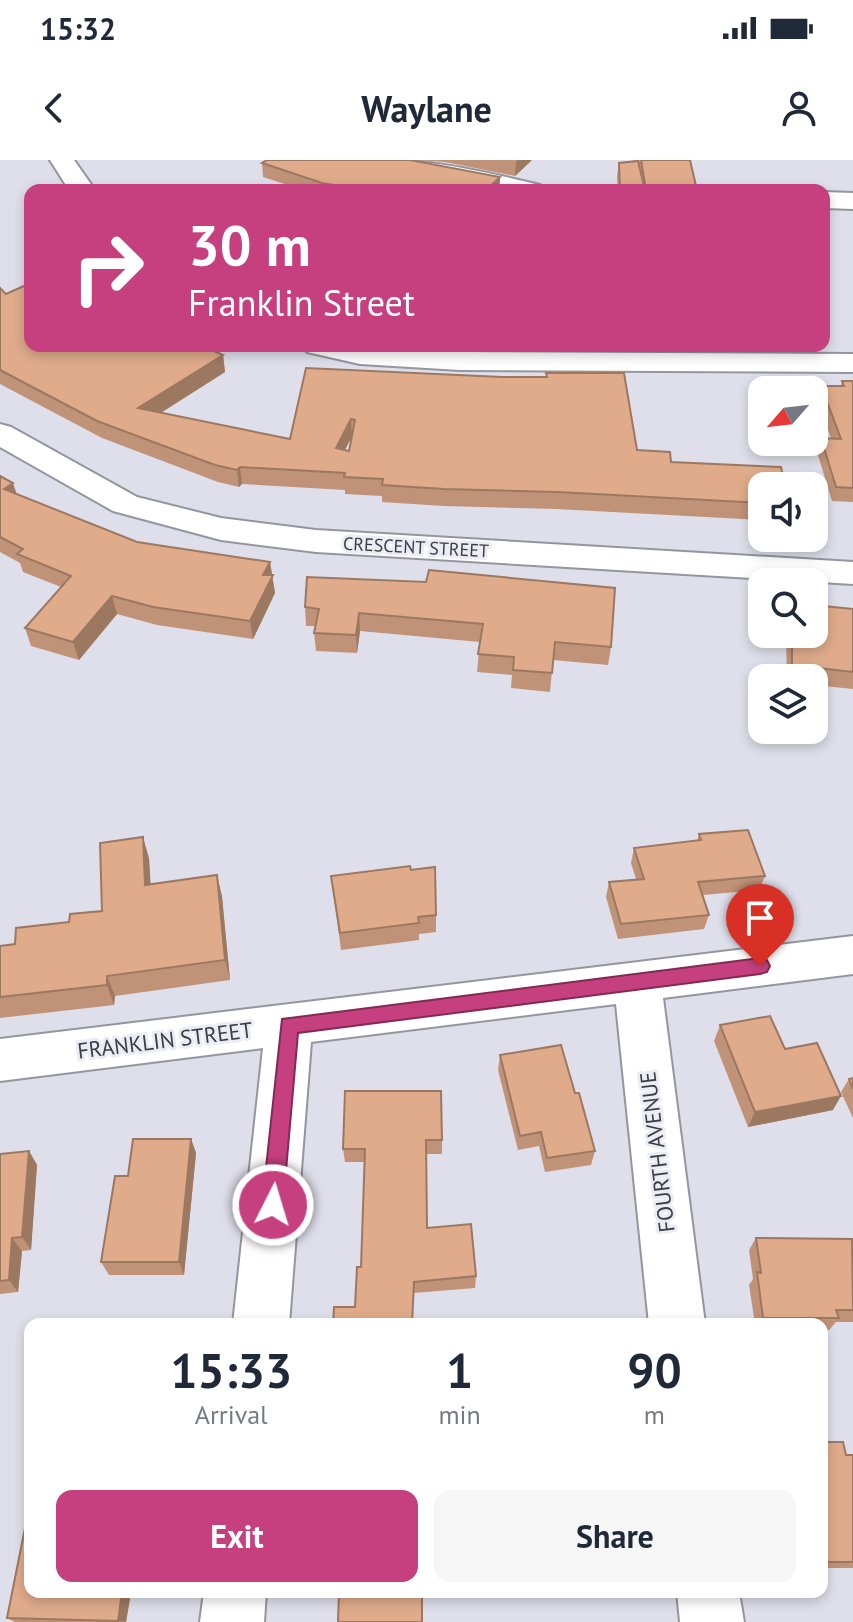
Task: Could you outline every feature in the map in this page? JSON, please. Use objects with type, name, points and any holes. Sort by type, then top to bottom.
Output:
[{"type":"street","points":[[62,160],[78,184]]},
{"type":"street","points":[[401,160],[448,175],[498,184]]},
{"type":"street","points":[[830,200],[853,201]]},
{"type":"street","points":[[346,352],[460,361],[853,363]]},
{"type":"street","name":"CRESCENT STREET","points":[[0,434],[125,504],[221,529],[316,541],[853,573]]},
{"type":"street","name":"FRANKLIN STREET","points":[[0,1060],[853,955]]},
{"type":"street","name":"FOURTH AVENUE","points":[[637,980],[676,1318]]},
{"type":"street","points":[[262,1318],[289,1025]]},
{"type":"street","points":[[232,1622],[234,1598]]},
{"type":"street","points":[[709,1598],[712,1622]]},
{"type":"building","points":[[267,160],[410,160],[500,177],[492,184],[328,184],[262,163]]},
{"type":"building","points":[[641,160],[690,160],[696,184],[645,184]]},
{"type":"building","points":[[638,161],[644,184],[620,184],[619,163]]},
{"type":"building","points":[[24,286],[24,352],[216,352],[223,355],[138,408],[290,439],[306,368],[502,377],[547,377],[546,373],[624,373],[637,450],[670,452],[671,462],[781,467],[782,472],[748,472],[748,502],[444,489],[382,485],[383,479],[344,477],[345,473],[240,467],[237,470],[215,465],[97,421],[0,370],[0,288],[6,294]],"holes":[[[351,419],[355,420],[349,451],[336,448]]]},
{"type":"building","points":[[842,381],[853,381],[853,488],[836,487],[827,456],[828,438],[841,439],[828,405],[828,386],[844,386]]},
{"type":"building","points":[[0,476],[13,483],[4,489],[137,542],[270,562],[263,575],[273,575],[250,621],[153,607],[112,596],[73,642],[25,628],[71,576],[17,554],[23,549],[0,537]]},
{"type":"building","points":[[429,570],[615,588],[611,647],[555,642],[552,673],[513,670],[514,657],[478,654],[483,624],[359,613],[356,635],[314,633],[319,609],[305,607],[307,577],[426,582]]},
{"type":"building","points":[[828,606],[853,609],[853,672],[828,669],[828,664],[792,664],[792,648],[828,648]]},
{"type":"building","points":[[748,830],[765,876],[698,882],[709,915],[621,924],[609,882],[644,879],[634,848],[701,840],[699,834]]},
{"type":"building","points":[[143,837],[145,885],[217,875],[225,960],[107,976],[107,985],[0,997],[0,946],[15,944],[16,928],[69,922],[70,914],[102,911],[100,843]]},
{"type":"building","points":[[410,866],[411,870],[435,867],[436,915],[418,917],[419,923],[340,933],[331,876]]},
{"type":"building","points":[[770,1016],[785,1049],[817,1043],[841,1096],[755,1112],[720,1025]]},
{"type":"building","points":[[561,1045],[575,1093],[579,1093],[595,1151],[547,1158],[541,1132],[520,1136],[500,1055]]},
{"type":"building","points":[[345,1091],[441,1091],[442,1140],[426,1140],[427,1228],[471,1224],[476,1276],[414,1282],[412,1318],[333,1318],[334,1307],[355,1307],[357,1267],[361,1267],[365,1149],[343,1149]]},
{"type":"building","points":[[133,1139],[191,1139],[179,1262],[101,1262],[115,1176],[128,1176]]},
{"type":"building","points":[[29,1151],[22,1237],[12,1238],[9,1280],[0,1281],[0,1154]]},
{"type":"building","points":[[756,1238],[852,1239],[853,1310],[836,1310],[839,1318],[763,1318]]},
{"type":"building","points":[[828,1442],[843,1442],[846,1455],[853,1455],[853,1562],[828,1562]]},
{"type":"building","points":[[24,1533],[24,1598],[121,1598],[118,1621],[7,1618]]},
{"type":"building","points":[[339,1598],[422,1598],[422,1622],[338,1622]]},
{"type":"route","points":[[273,1205],[289,1025],[760,966]]}]
